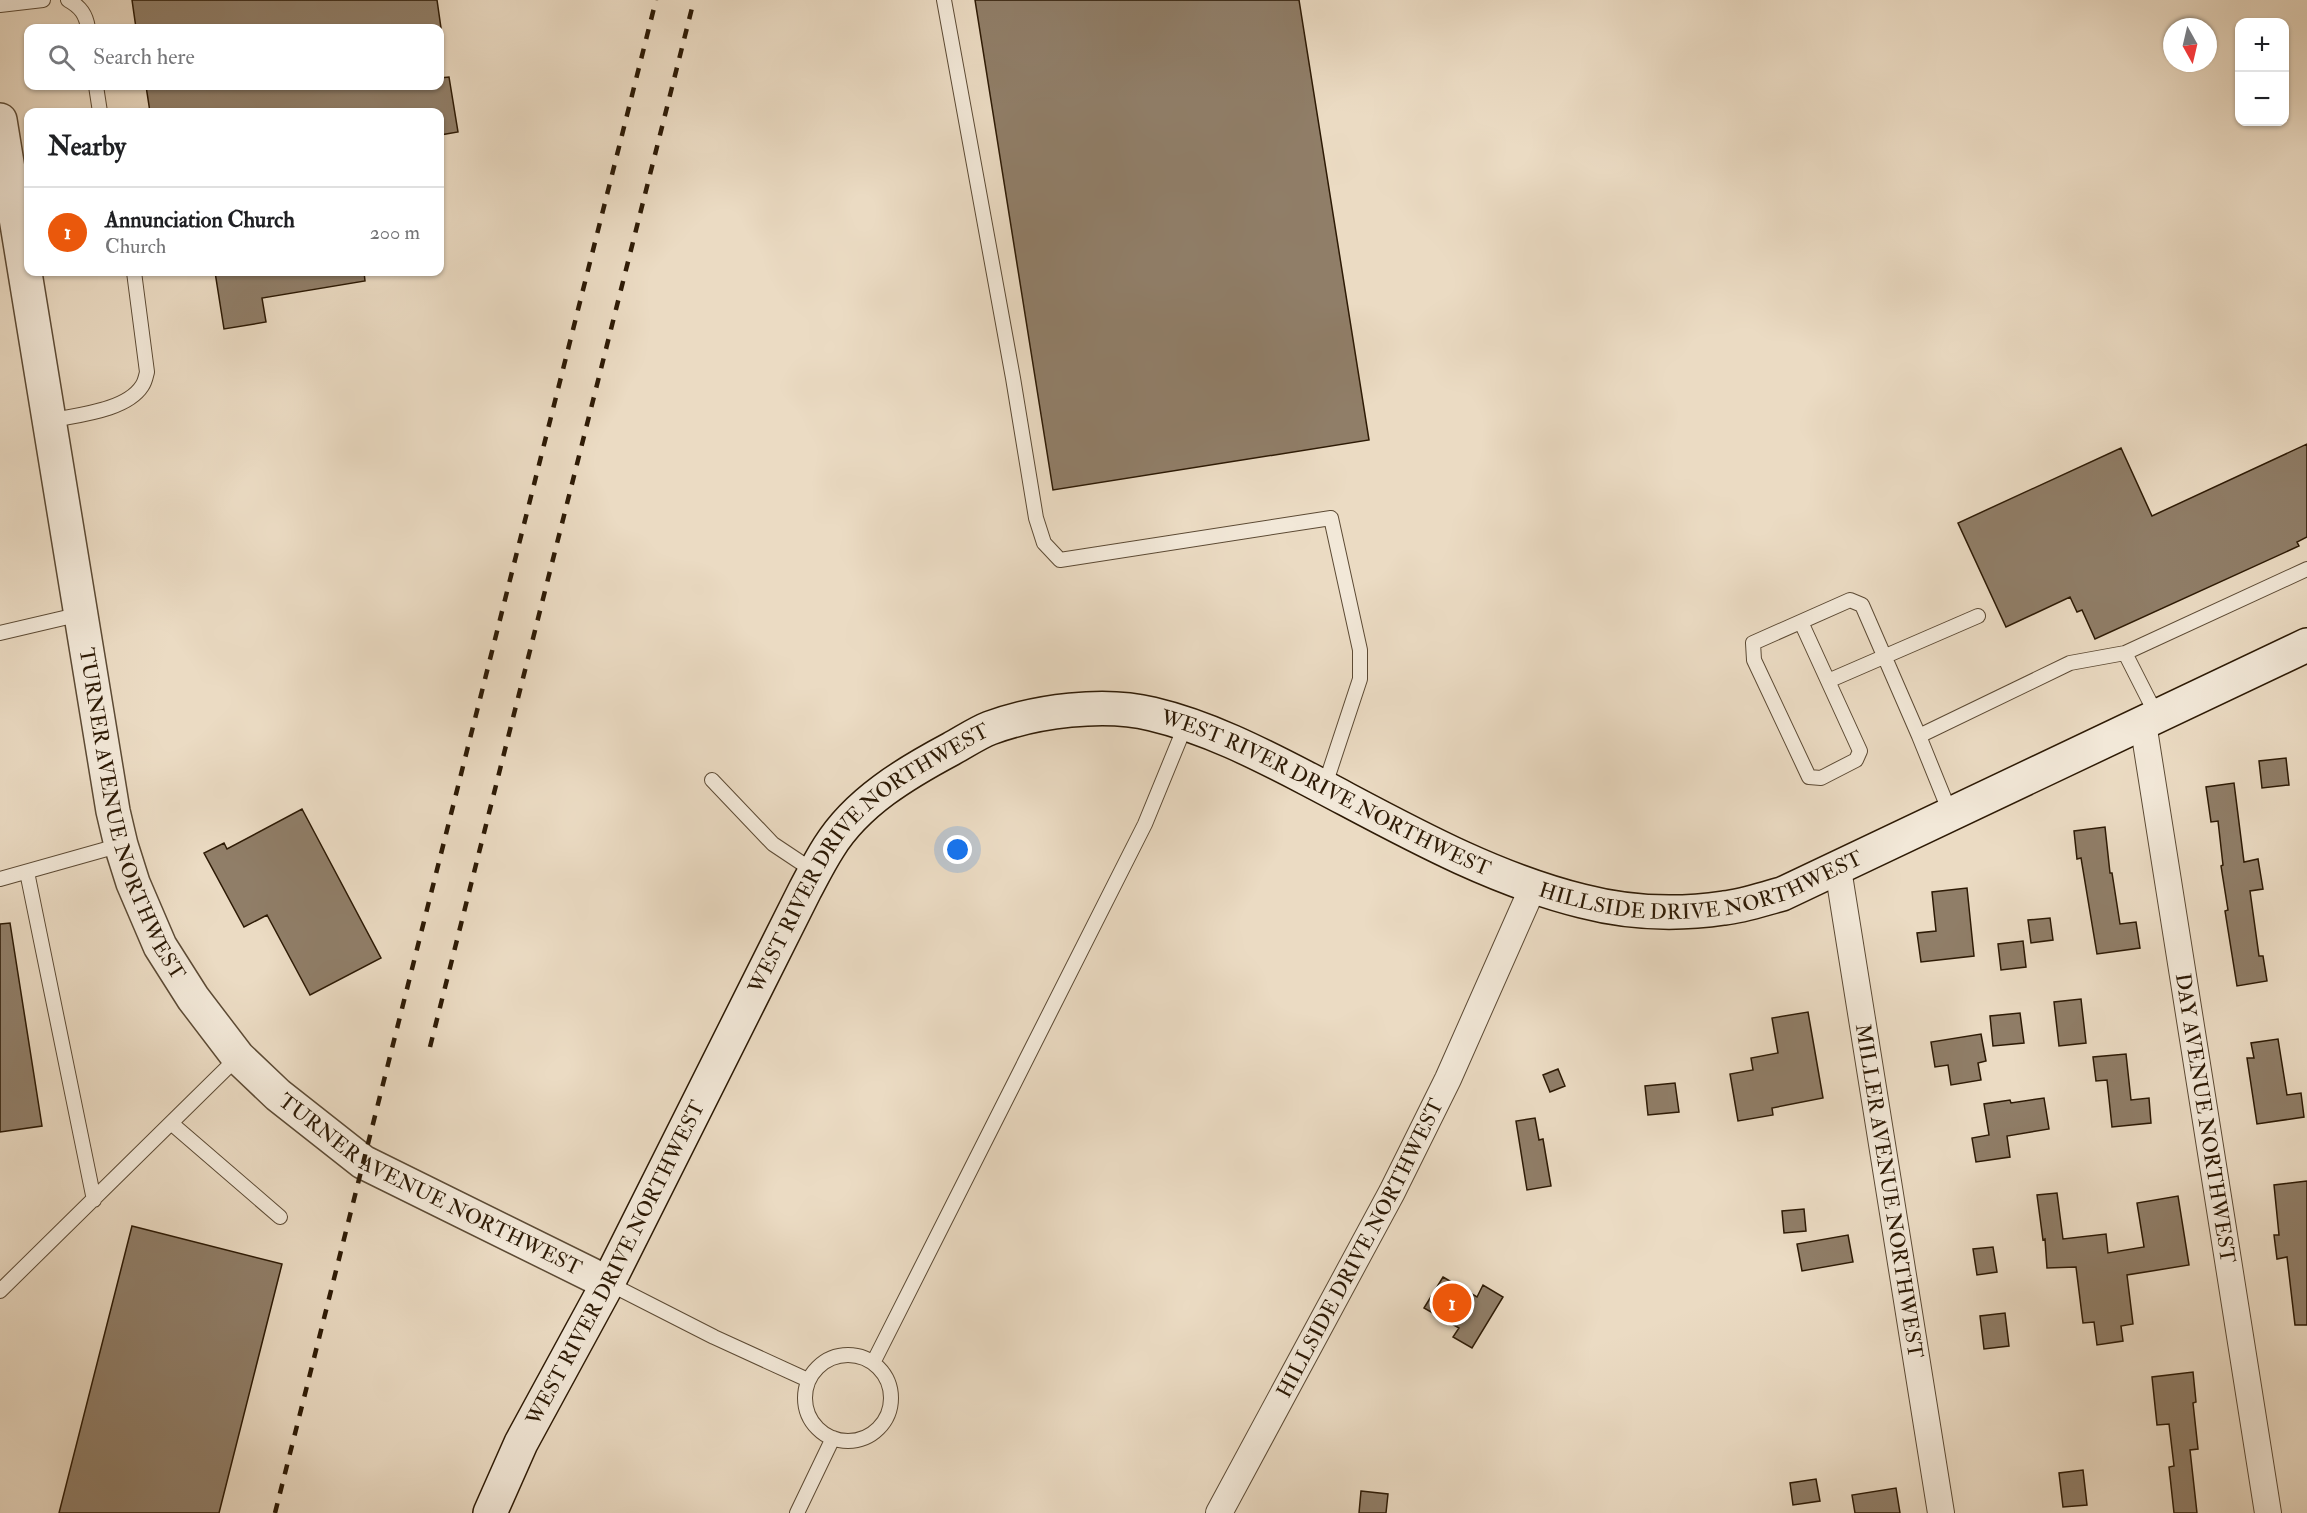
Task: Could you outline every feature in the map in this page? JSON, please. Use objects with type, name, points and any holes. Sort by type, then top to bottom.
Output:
[{"type":"main road","name":"TURNER AVENUE NORTHWEST","points":[[0,120],[24,262]]},
{"type":"main road","name":"TURNER AVENUE NORTHWEST","points":[[26,276],[114,811],[121,845],[133,883],[160,946],[193,998],[238,1057],[278,1095],[363,1162],[608,1283]]},
{"type":"main road","name":"HILLSIDE DRIVE NORTHWEST","points":[[1533,887],[1583,902],[1625,909],[1693,912],[1726,908],[1782,894],[2307,645]]},
{"type":"main road","name":"WEST RIVER DRIVE NORTHWEST","points":[[490,1513],[521,1443],[608,1283],[830,845],[866,803],[922,764],[988,729],[1027,717],[1112,708],[1150,713],[1213,733],[1464,860],[1533,887]]},
{"type":"street","name":"DAY AVENUE NORTHWEST","points":[[2150,720],[2268,1513]]},
{"type":"street","name":"MILLER AVENUE NORTHWEST","points":[[1838,869],[1941,1513]]},
{"type":"street","name":"HILLSIDE DRIVE NORTHWEST","points":[[1219,1513],[1392,1192],[1448,1079],[1533,887]]},
{"type":"lane","points":[[0,5],[43,0]]},
{"type":"lane","points":[[68,0],[78,5],[87,18],[88,24]]},
{"type":"lane","points":[[944,0],[1013,378],[1036,518],[1044,543],[1060,560],[1331,518],[1360,650],[1360,679],[1324,788]]},
{"type":"lane","points":[[97,90],[99,108]]},
{"type":"lane","points":[[50,421],[108,409],[130,397],[142,386],[147,372],[135,276]]},
{"type":"lane","points":[[1919,736],[2070,663],[2126,653],[2307,569]]},
{"type":"lane","points":[[1800,622],[1860,751],[1856,760],[1821,778],[1809,777],[1754,660],[1753,643],[1800,622],[1850,600],[1862,605],[1952,815]]},
{"type":"lane","points":[[0,633],[81,614]]},
{"type":"lane","points":[[1827,681],[1978,616]]},
{"type":"lane","points":[[2126,653],[2150,720]]},
{"type":"lane","points":[[873,1363],[1145,824],[1186,724]]},
{"type":"lane","points":[[712,780],[773,844],[815,872]]},
{"type":"lane","points":[[0,879],[121,845]]},
{"type":"lane","points":[[27,872],[94,1200]]},
{"type":"lane","points":[[0,1292],[238,1057]]},
{"type":"lane","points":[[171,1123],[280,1217]]},
{"type":"lane","points":[[608,1283],[714,1337],[808,1380]]},
{"type":"lane","points":[[849,1354],[873,1363],[883,1372],[890,1389],[890,1407],[886,1419],[878,1429],[862,1438],[844,1441],[833,1438],[814,1425],[805,1403],[808,1380],[814,1370],[824,1361],[849,1354]]},
{"type":"lane","points":[[797,1513],[833,1438]]},
{"type":"building","points":[[132,0],[437,0],[440,24],[135,24]]},
{"type":"building","points":[[975,0],[1299,0],[1369,440],[1053,490]]},
{"type":"building","points":[[449,77],[458,132],[444,134],[444,108],[149,108],[147,90],[444,90],[444,78]]},
{"type":"building","points":[[216,276],[364,276],[365,281],[262,298],[266,322],[224,329]]},
{"type":"building","points":[[2307,444],[2307,537],[2297,542],[2299,546],[2095,639],[2082,610],[2077,612],[2070,597],[2006,627],[1958,523],[2121,448],[2152,516]]},
{"type":"building","points":[[2286,758],[2289,785],[2262,788],[2259,761]]},
{"type":"building","points":[[2234,783],[2244,862],[2258,859],[2263,889],[2250,891],[2259,956],[2263,956],[2267,981],[2237,986],[2225,911],[2228,910],[2221,866],[2223,865],[2218,821],[2211,822],[2206,787]]},
{"type":"building","points":[[302,809],[381,958],[310,995],[267,915],[244,927],[204,853],[224,843],[227,849]]},
{"type":"building","points":[[2105,827],[2110,873],[2112,873],[2120,924],[2136,922],[2140,948],[2097,954],[2081,858],[2077,859],[2074,831]]},
{"type":"building","points":[[1967,888],[1974,956],[1921,962],[1917,933],[1936,931],[1932,892]]},
{"type":"building","points":[[2050,918],[2053,940],[2031,943],[2028,920]]},
{"type":"building","points":[[10,923],[42,1126],[0,1132],[0,924]]},
{"type":"building","points":[[2023,941],[2026,967],[2001,970],[1998,944]]},
{"type":"building","points":[[2081,999],[2086,1043],[2059,1046],[2054,1002]]},
{"type":"building","points":[[1808,1012],[1823,1098],[1772,1108],[1773,1115],[1738,1121],[1730,1074],[1753,1070],[1751,1058],[1778,1053],[1772,1018]]},
{"type":"building","points":[[2020,1013],[2024,1043],[1993,1046],[1990,1016]]},
{"type":"building","points":[[1981,1034],[1986,1061],[1978,1063],[1981,1080],[1951,1085],[1948,1065],[1935,1067],[1931,1042]]},
{"type":"building","points":[[2278,1039],[2287,1095],[2301,1093],[2304,1117],[2257,1124],[2247,1058],[2254,1058],[2251,1043]]},
{"type":"building","points":[[2126,1054],[2131,1100],[2149,1098],[2151,1123],[2112,1127],[2107,1080],[2096,1081],[2093,1057]]},
{"type":"building","points":[[1558,1069],[1565,1086],[1550,1092],[1543,1075]]},
{"type":"building","points":[[1675,1083],[1679,1112],[1648,1115],[1645,1086]]},
{"type":"building","points":[[2044,1098],[2049,1129],[2007,1136],[2010,1157],[1976,1162],[1972,1138],[1989,1135],[1984,1104]]},
{"type":"building","points":[[1535,1118],[1539,1140],[1543,1139],[1551,1186],[1527,1190],[1516,1121]]},
{"type":"building","points":[[2307,1181],[2307,1325],[2295,1325],[2287,1257],[2277,1259],[2274,1235],[2279,1235],[2274,1185]]},
{"type":"building","points":[[2057,1193],[2063,1239],[2106,1234],[2108,1253],[2144,1247],[2137,1203],[2178,1196],[2189,1265],[2127,1275],[2133,1324],[2121,1326],[2123,1341],[2097,1345],[2094,1322],[2083,1323],[2076,1267],[2047,1268],[2045,1239],[2043,1240],[2037,1195]]},
{"type":"building","points":[[1804,1209],[1806,1231],[1784,1233],[1782,1211]]},
{"type":"building","points":[[132,1226],[282,1264],[219,1513],[59,1513]]},
{"type":"building","points":[[1848,1235],[1853,1262],[1802,1271],[1797,1244]]},
{"type":"building","points":[[1993,1247],[1997,1272],[1977,1275],[1973,1249]]},
{"type":"building","points":[[1443,1277],[1477,1297],[1483,1285],[1503,1297],[1472,1348],[1453,1337],[1459,1328],[1424,1308]]},
{"type":"building","points":[[2005,1313],[2009,1346],[1984,1349],[1980,1316]]},
{"type":"building","points":[[2193,1372],[2196,1402],[2193,1403],[2198,1449],[2190,1450],[2197,1513],[2174,1513],[2169,1467],[2174,1466],[2169,1424],[2157,1425],[2152,1377]]},
{"type":"building","points":[[2083,1470],[2087,1505],[2063,1507],[2059,1473]]},
{"type":"building","points":[[1816,1479],[1820,1501],[1793,1505],[1790,1483]]},
{"type":"building","points":[[1896,1488],[1900,1513],[1855,1513],[1852,1495]]},
{"type":"building","points":[[1361,1491],[1388,1494],[1386,1513],[1359,1513]]},
{"type":"railway","points":[[275,1513],[656,0]]},
{"type":"railway","points":[[430,1047],[694,0]]},
{"type":"place","name":"Annunciation Church","points":[[1452,1303]]}]
